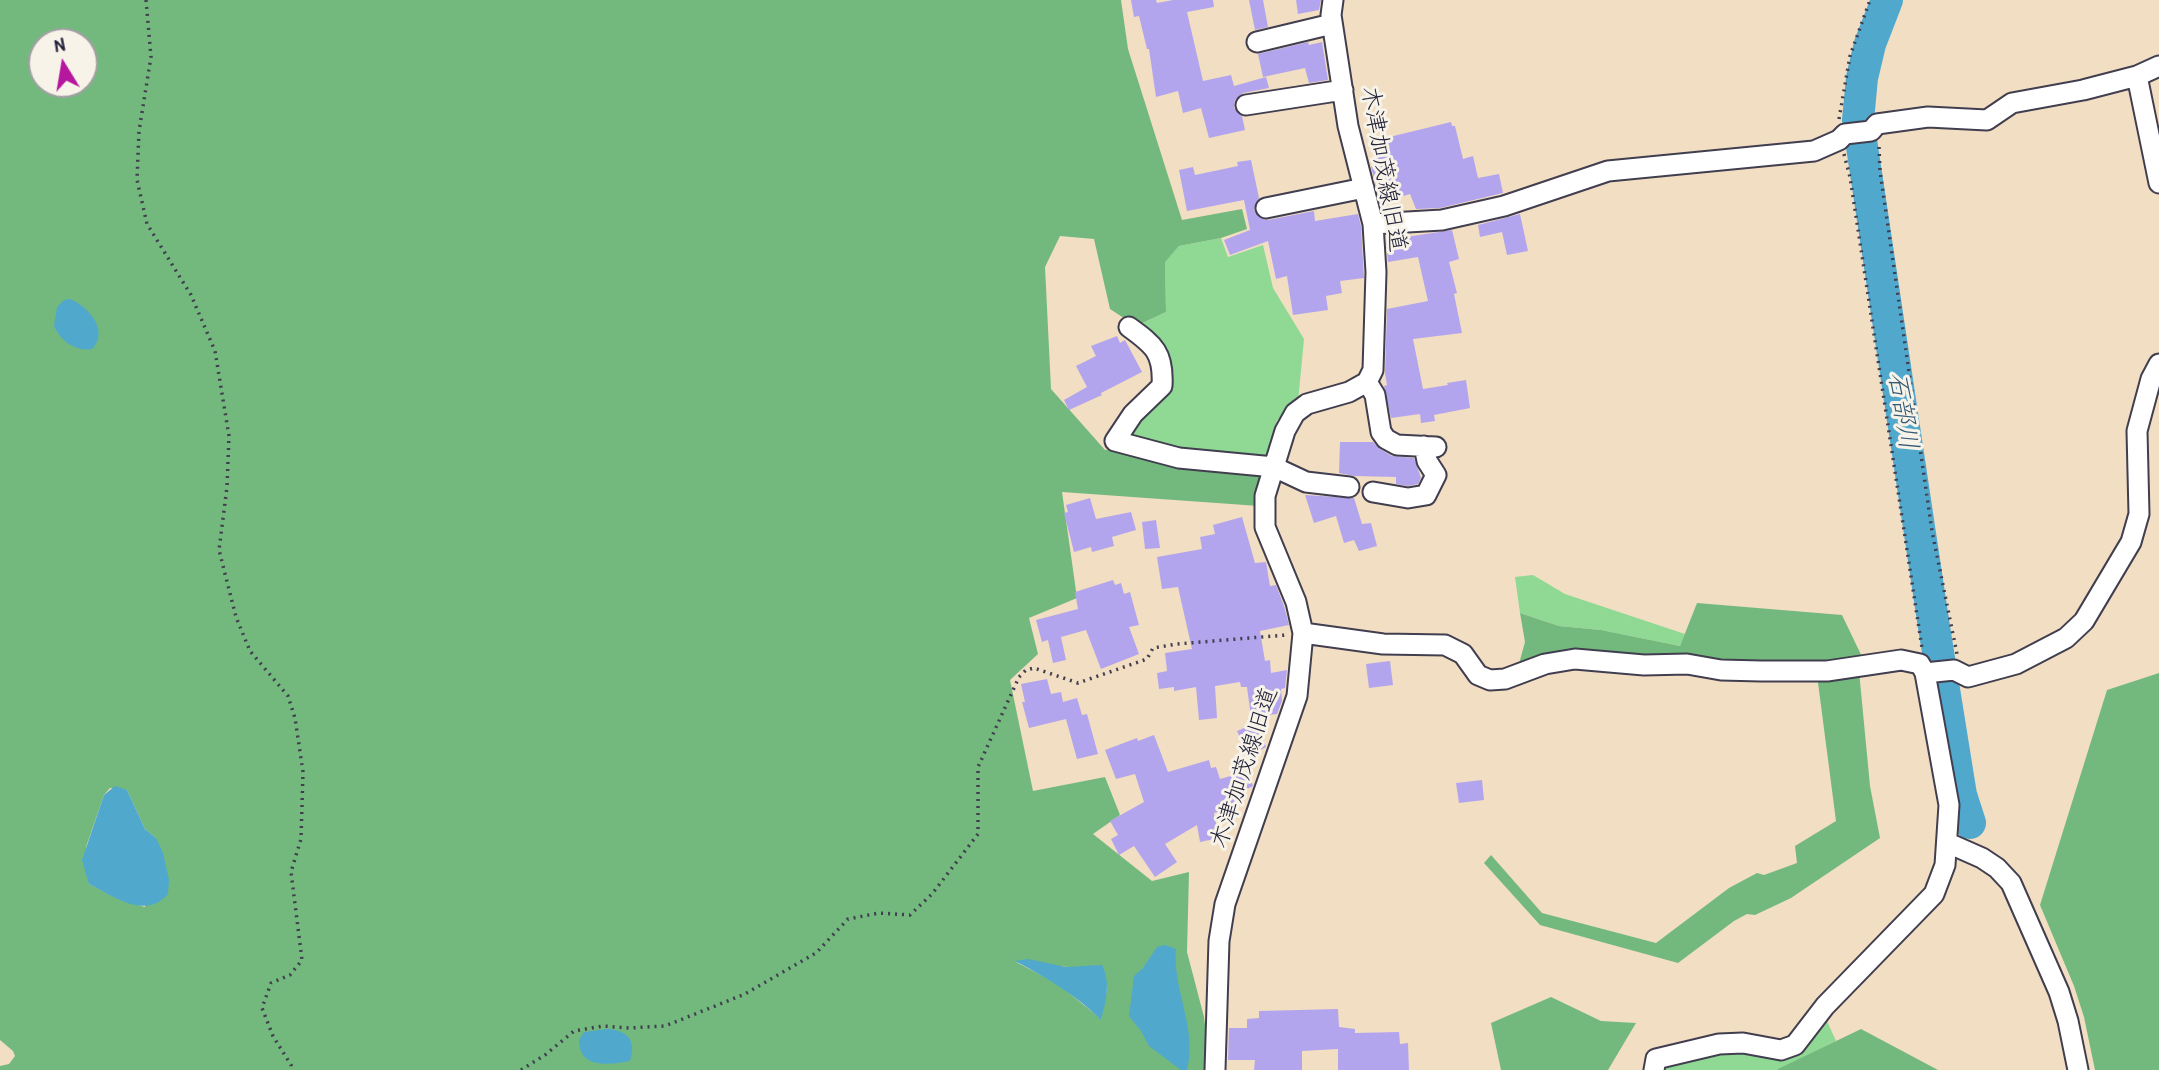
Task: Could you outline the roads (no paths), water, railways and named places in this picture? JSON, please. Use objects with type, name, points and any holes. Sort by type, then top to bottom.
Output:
[{"type":"street","name":"木津加茂線旧道","points":[[1215,1070],[1219,941],[1225,904],[1297,696],[1303,633],[1296,602],[1265,527],[1265,496],[1289,421],[1301,408],[1349,392],[1367,382],[1373,370],[1376,272],[1373,224],[1348,126],[1332,24],[1333,0]]},
{"type":"street","points":[[1257,42],[1332,24]]},
{"type":"street","points":[[1373,224],[1442,220],[1504,206],[1608,171],[1814,151],[1842,137],[1874,127],[1928,117],[1987,120],[2012,103],[2083,90],[2137,76],[2159,66]]},
{"type":"street","points":[[2137,76],[2159,183]]},
{"type":"street","points":[[1246,105],[1343,90]]},
{"type":"street","points":[[1266,208],[1364,188]]},
{"type":"street","points":[[1129,327],[1153,344],[1163,371],[1162,386],[1133,414],[1115,441],[1179,458],[1274,467],[1306,482],[1349,487]]},
{"type":"street","points":[[1929,673],[1957,671],[1968,677],[2016,664],[2066,638],[2084,621],[2132,542],[2139,514],[2137,431],[2151,379],[2159,364]]},
{"type":"street","points":[[1367,382],[1375,395],[1381,432],[1386,439],[1397,445],[1430,447],[1427,461],[1436,475],[1426,495],[1408,498],[1373,492]]},
{"type":"street","points":[[1303,633],[1383,644],[1445,645],[1464,654],[1478,675],[1490,680],[1505,679],[1555,661],[1575,659],[1644,665],[1688,664],[1721,670],[1761,671],[1827,671],[1901,660],[1920,664],[1929,673],[1947,787],[1948,843],[1943,875],[1934,894],[1825,1006],[1795,1045],[1781,1050],[1743,1043],[1719,1044],[1656,1059],[1654,1070]]},
{"type":"street","points":[[1948,843],[1982,858],[1997,868],[2011,883],[2059,992],[2078,1070]]},
{"type":"water","points":[[70,299],[90,313],[98,327],[99,335],[92,349],[80,349],[69,344],[54,326],[57,307],[64,300]]},
{"type":"water","points":[[115,786],[127,790],[145,829],[156,838],[163,853],[169,880],[168,894],[159,902],[140,906],[130,904],[89,884],[82,860],[104,795]]},
{"type":"water","points":[[1165,945],[1176,949],[1178,979],[1189,1039],[1187,1070],[1181,1070],[1149,1046],[1129,1016],[1134,976],[1157,947]]},
{"type":"water","points":[[1028,959],[1066,967],[1102,965],[1107,985],[1101,1020],[1060,987],[1015,961]]},
{"type":"water","points":[[607,1029],[620,1031],[629,1038],[632,1047],[630,1061],[605,1064],[584,1056],[579,1040],[584,1032]]},
{"type":"waterway","name":"石部川","points":[[1887,0],[1870,44],[1862,78],[1858,120],[1934,627],[1961,795],[1970,823]]}]
